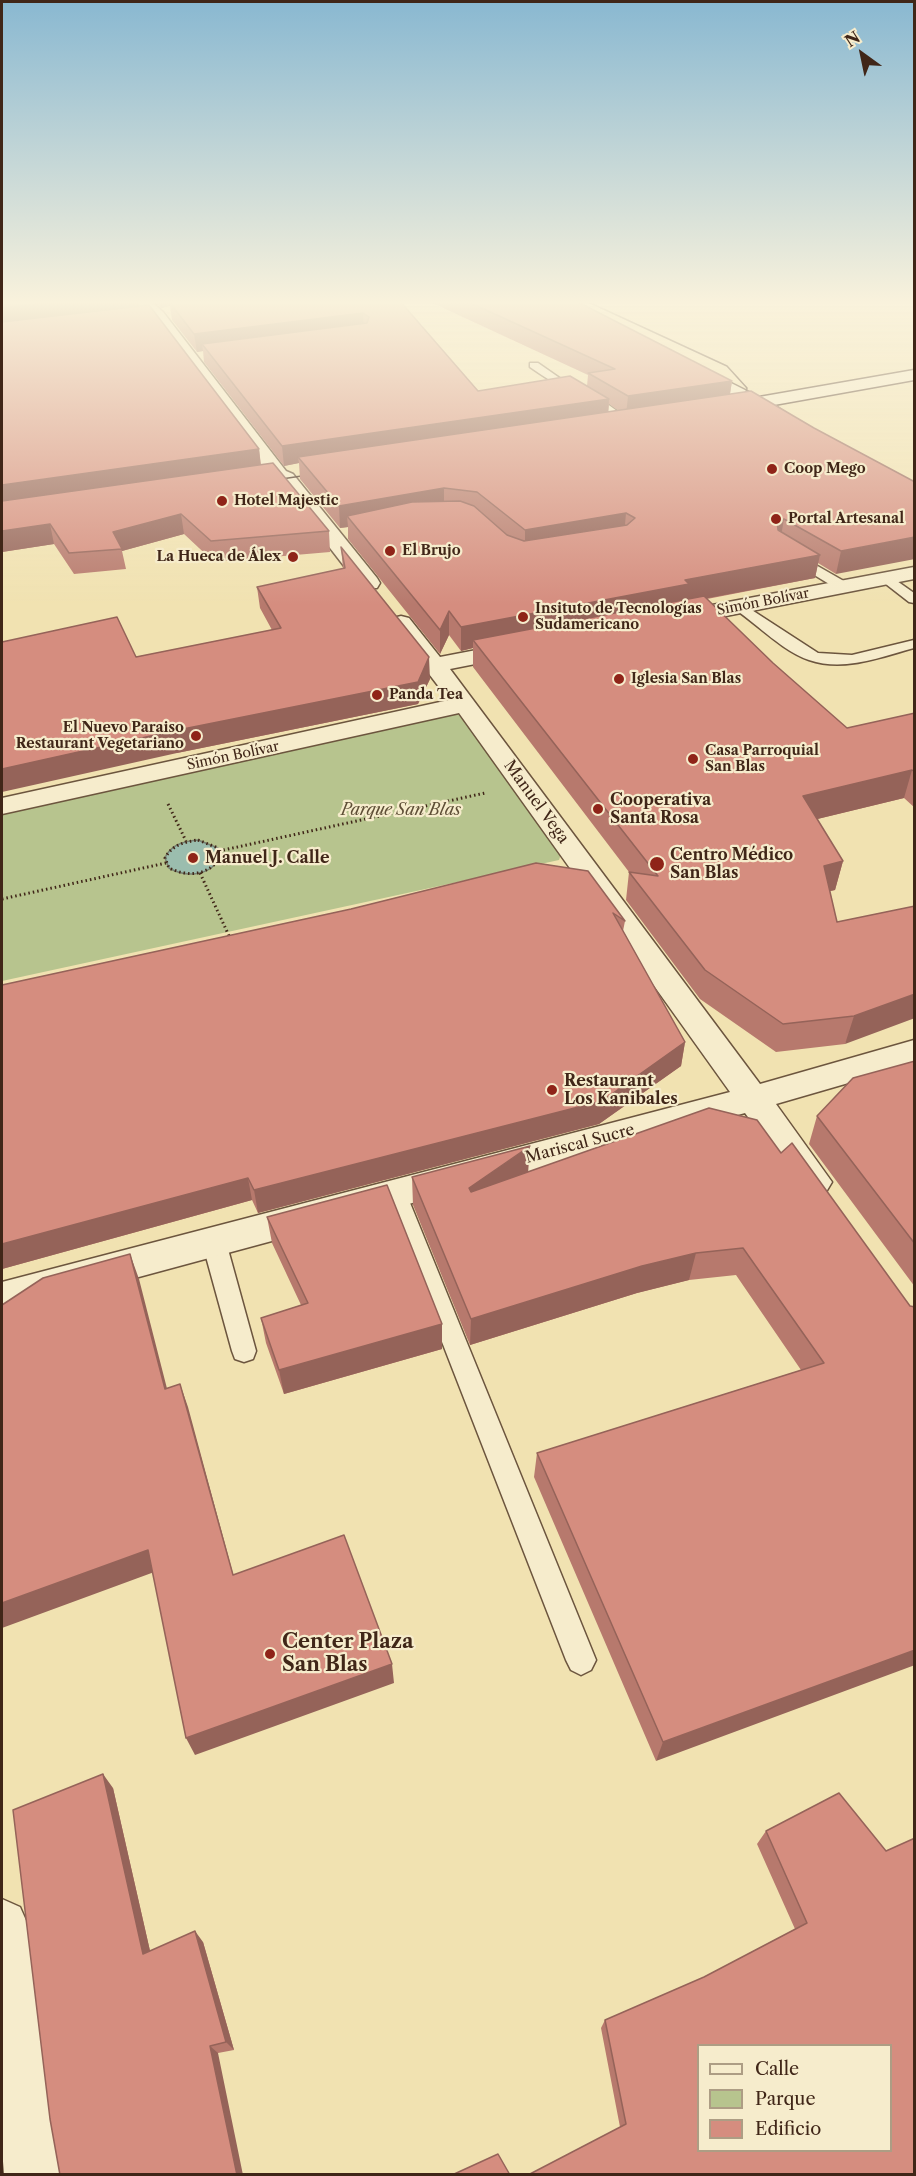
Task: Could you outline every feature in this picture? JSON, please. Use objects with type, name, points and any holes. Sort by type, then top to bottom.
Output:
[{"type":"street","name":"Manuel Vega","points":[[227,402],[279,475],[286,478],[338,535],[386,605],[465,704],[834,1209]]},
{"type":"street","points":[[753,402],[795,424]]},
{"type":"street","points":[[725,409],[764,402]]},
{"type":"street","points":[[605,427],[650,421]]},
{"type":"street","points":[[256,478],[302,472]]},
{"type":"street","name":"Simón Bolívar","points":[[650,624],[915,573]]},
{"type":"street","points":[[434,666],[536,646]]},
{"type":"street","name":"Simón Bolívar","points":[[2,806],[465,704]]},
{"type":"street","points":[[550,869],[580,862]]},
{"type":"street","name":"Mariscal Sucre","points":[[2,1298],[753,1098],[915,1052]]},
{"type":"street","points":[[2,1925],[33,2175]]},
{"type":"lane","points":[[595,402],[629,424]]},
{"type":"lane","points":[[780,548],[844,587]]},
{"type":"lane","points":[[887,578],[915,599]]},
{"type":"lane","points":[[741,606],[812,656],[830,660],[855,659],[915,644]]},
{"type":"lane","points":[[395,1193],[581,1660]]},
{"type":"lane","points":[[214,1242],[244,1351]]},
{"type":"path","points":[[154,772],[186,842]]},
{"type":"path","points":[[219,851],[524,785]]},
{"type":"path","points":[[204,841],[219,851],[220,858],[216,864],[201,873],[176,872],[166,863],[166,855],[170,849],[186,842],[204,841]]},
{"type":"path","points":[[2,899],[166,863]]},
{"type":"path","points":[[200,873],[230,938]]},
{"type":"green space","name":"Parque San Blas","points":[[448,713],[464,716],[561,854],[559,860],[2,981],[2,812]]},
{"type":"shaded area","name":"Manuel J. Calle","points":[[198,840],[218,848],[220,858],[216,864],[197,874],[183,873],[169,868],[165,858],[170,850],[183,843]]},
{"type":"building","points":[[2,402],[223,402],[259,449],[2,485]]},
{"type":"building","points":[[247,402],[591,402],[282,446]]},
{"type":"building","points":[[679,402],[769,402],[915,482],[915,537],[841,551],[784,519],[777,521],[778,530],[820,555],[685,580],[689,584],[461,627],[449,611],[440,630],[347,516],[412,502],[460,501],[474,506],[507,535],[524,541],[627,525],[635,518],[626,513],[525,530],[477,492],[444,488],[339,506],[298,457]]},
{"type":"building","points":[[273,463],[329,531],[211,541],[181,514],[113,532],[122,549],[69,553],[50,524],[2,531],[2,501]]},
{"type":"building","points":[[341,547],[429,657],[418,682],[173,731],[2,769],[2,642],[117,617],[136,657],[281,628],[257,587],[345,568]]},
{"type":"building","points":[[704,596],[773,663],[847,728],[915,713],[915,772],[912,770],[803,796],[843,861],[824,866],[837,922],[915,906],[915,994],[854,1016],[783,1024],[705,970],[629,872],[658,876],[473,640]]},
{"type":"building","points":[[536,863],[588,871],[625,921],[613,913],[685,1042],[602,1101],[254,1190],[248,1178],[2,1244],[2,985],[351,909]]},
{"type":"building","points":[[915,1061],[915,1244],[817,1116],[853,1078]]},
{"type":"building","points":[[709,1108],[757,1120],[781,1153],[792,1143],[910,1306],[915,1307],[915,1650],[663,1742],[537,1453],[824,1363],[743,1248],[696,1253],[642,1266],[471,1319],[412,1177],[530,1146],[469,1188],[471,1192]]},
{"type":"building","points":[[387,1185],[442,1324],[279,1370],[261,1318],[308,1303],[267,1217]]},
{"type":"building","points":[[130,1254],[165,1389],[180,1384],[233,1575],[344,1535],[392,1664],[186,1738],[148,1550],[2,1603],[2,1305],[43,1278]]},
{"type":"building","points":[[103,1774],[143,1954],[195,1931],[226,2042],[210,2046],[237,2175],[60,2175],[50,2119],[13,1810]]},
{"type":"building","points":[[839,1793],[886,1851],[915,1838],[915,2175],[528,2175],[626,2124],[605,2020],[704,1977],[807,1923],[766,1831]]},
{"type":"building","points":[[498,2154],[510,2175],[452,2175]]},
{"type":"tram line","points":[[738,405],[741,402]]},
{"type":"tram line","points":[[268,481],[315,474]]},
{"type":"place","name":"Coop Mego","points":[[772,469]]},
{"type":"place","name":"Hotel Majestic","points":[[222,501]]},
{"type":"place","name":"Portal Artesanal","points":[[776,519]]},
{"type":"place","name":"El Brujo","points":[[390,551]]},
{"type":"place","name":"La Hueca de Álex","points":[[293,557]]},
{"type":"place","name":"Insituto de Tecnologías Sudamericano","points":[[523,617]]},
{"type":"place","name":"Iglesia San Blas","points":[[619,679]]},
{"type":"place","name":"Panda Tea","points":[[377,695]]},
{"type":"place","name":"El Nuevo Paraiso Restaurant Vegetariano","points":[[196,736]]},
{"type":"place","name":"Casa Parroquial San Blas","points":[[693,759]]},
{"type":"place","name":"Cooperativa Santa Rosa","points":[[598,809]]},
{"type":"place","name":"Manuel J. Calle","points":[[193,858]]},
{"type":"place","name":"Centro Médico San Blas","points":[[657,864]]},
{"type":"place","name":"Restaurant Los Kanibales","points":[[552,1090]]},
{"type":"place","name":"Center Plaza San Blas","points":[[270,1654]]}]
